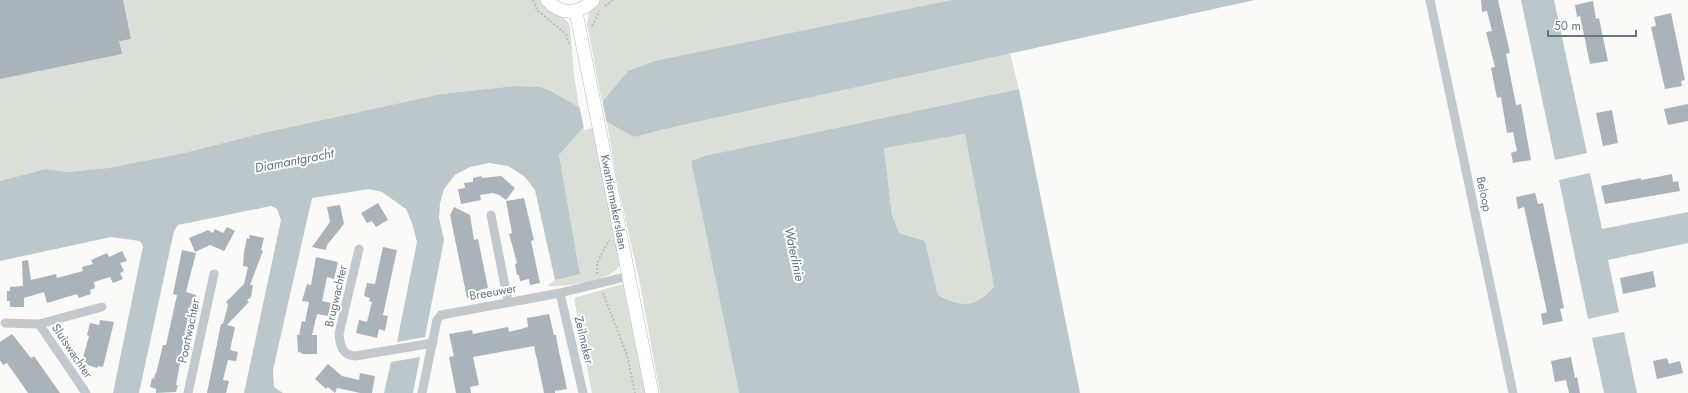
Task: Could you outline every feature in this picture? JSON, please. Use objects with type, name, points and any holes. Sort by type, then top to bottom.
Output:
[{"type":"main road","points":[[547,0],[560,10],[566,12],[576,12],[584,8],[592,0]]},
{"type":"main road","name":"Kwartiermakerslaan","points":[[576,12],[652,393]]},
{"type":"street","name":"Beloop","points":[[1430,0],[1513,393]]},
{"type":"street","points":[[491,215],[508,301]]},
{"type":"street","name":"Brugwachter","points":[[359,249],[339,334],[340,345],[346,354],[355,356],[432,343]]},
{"type":"street","name":"Poortwachter","points":[[188,393],[214,274]]},
{"type":"street","name":"Breeuwer","points":[[422,393],[432,343],[438,320],[441,315],[508,301],[560,293],[629,276]]},
{"type":"street","name":"Zeilmaker","points":[[560,293],[583,393]]},
{"type":"street","name":"Sluiswachter","points":[[5,323],[39,324],[102,307]]},
{"type":"street","name":"Sluiswachter","points":[[39,324],[86,393]]},
{"type":"path","points":[[579,32],[592,26],[600,11],[613,0]]},
{"type":"path","name":"Kwartiermakerslaan","points":[[609,240],[597,263],[600,284],[627,355],[635,393]]},
{"type":"shaded area","points":[[0,0],[542,0],[567,21],[570,26],[574,75],[579,107],[549,90],[540,87],[515,86],[441,94],[263,133],[184,153],[108,168],[68,172],[45,169],[0,181]]},
{"type":"shaded area","points":[[599,0],[951,0],[654,61],[628,71],[602,102],[587,23],[589,12]]},
{"type":"shaded area","points":[[1010,53],[1019,89],[704,156],[691,161],[739,393],[660,393],[640,284],[616,176],[607,122],[634,137]]},
{"type":"shaded area","points":[[592,126],[620,264],[616,270],[599,279],[565,286],[547,286],[555,280],[580,274],[559,155],[583,128]]},
{"type":"shaded area","points":[[965,134],[994,287],[974,303],[961,304],[938,295],[925,241],[899,233],[892,215],[884,147]]},
{"type":"shaded area","points":[[623,284],[645,393],[592,393],[574,298]]},
{"type":"water","name":"Diamantgracht","points":[[951,0],[1255,0],[678,126],[634,137],[607,122],[583,128],[559,155],[580,274],[555,280],[535,190],[524,176],[508,166],[489,163],[470,167],[455,175],[444,189],[440,203],[439,218],[444,240],[425,337],[397,342],[417,242],[412,223],[406,209],[382,192],[369,189],[312,198],[273,370],[274,387],[283,393],[244,393],[281,220],[277,209],[271,206],[178,225],[174,231],[139,393],[113,393],[143,246],[140,241],[111,237],[0,261],[0,181],[45,169],[68,172],[108,168],[184,153],[263,133],[441,94],[515,86],[540,87],[549,90],[579,107],[602,102],[628,71],[654,61]]},
{"type":"water","points":[[1521,0],[1554,0],[1587,153],[1555,160]]},
{"type":"water","name":"Waterlinie","points":[[1019,89],[1080,393],[739,393],[691,161],[704,156]],"holes":[[[965,134],[994,287],[981,299],[968,304],[954,302],[938,295],[925,241],[899,233],[892,215],[884,148]]]},
{"type":"water","points":[[1590,173],[1602,229],[1688,212],[1688,243],[1608,260],[1619,312],[1588,319],[1559,180]]},
{"type":"water","points":[[1624,332],[1637,393],[1604,393],[1592,338]]},
{"type":"water","points":[[420,357],[413,393],[384,393],[391,362]]},
{"type":"pier","points":[[602,99],[607,124],[584,130],[579,104]]},
{"type":"building","points":[[0,0],[123,0],[131,39],[119,41],[122,54],[0,79]]},
{"type":"building","points":[[1481,0],[1498,0],[1510,53],[1506,54],[1516,105],[1521,104],[1531,160],[1513,163],[1511,153],[1517,151],[1513,132],[1507,133],[1501,97],[1497,98],[1491,68],[1495,67],[1486,32],[1492,31],[1487,11],[1482,12]]},
{"type":"building","points":[[1593,1],[1596,19],[1599,18],[1608,61],[1590,64],[1580,16],[1577,17],[1575,5]]},
{"type":"building","points":[[1671,13],[1685,80],[1681,81],[1682,86],[1665,89],[1651,27],[1656,26],[1654,17]]},
{"type":"building","points":[[1688,104],[1688,121],[1668,125],[1664,109]]},
{"type":"building","points":[[1612,110],[1618,143],[1603,146],[1596,113]]},
{"type":"building","points":[[1672,174],[1673,182],[1678,181],[1680,191],[1605,204],[1601,186],[1641,178],[1641,180]]},
{"type":"building","points":[[481,176],[482,178],[501,176],[515,188],[506,200],[493,193],[480,195],[481,200],[461,204],[458,189],[465,188],[464,183],[473,182],[473,178]]},
{"type":"building","points":[[1535,193],[1538,204],[1543,203],[1564,308],[1560,309],[1563,321],[1543,325],[1541,314],[1547,312],[1524,207],[1518,209],[1516,197]]},
{"type":"building","points":[[524,198],[534,240],[531,241],[540,283],[530,285],[529,279],[520,281],[519,275],[517,275],[515,264],[517,263],[509,234],[512,233],[506,201]]},
{"type":"building","points":[[378,203],[388,220],[376,227],[372,221],[367,223],[361,213]]},
{"type":"building","points":[[340,205],[344,224],[327,245],[326,250],[312,247],[330,222],[327,207]]},
{"type":"building","points":[[454,207],[470,215],[474,240],[478,239],[488,288],[479,290],[480,295],[467,298],[450,215]]},
{"type":"building","points":[[227,227],[235,231],[224,251],[210,245],[195,252],[189,238],[208,230],[213,233],[215,229],[223,233]]},
{"type":"building","points":[[250,235],[264,238],[261,250],[263,251],[250,285],[253,285],[251,297],[247,300],[249,302],[227,325],[235,327],[230,350],[238,352],[236,361],[228,360],[223,380],[229,381],[226,393],[207,393],[221,324],[223,324],[228,305],[226,302],[244,284],[248,267],[243,266],[244,252],[247,238],[249,239]]},
{"type":"building","points":[[383,247],[397,250],[383,315],[388,316],[385,331],[379,329],[377,338],[356,333],[359,320],[367,322],[372,302],[369,301],[370,298],[364,296],[365,291],[367,283],[375,284]]},
{"type":"building","points":[[182,250],[196,253],[186,292],[196,295],[193,308],[190,308],[185,332],[176,392],[156,393],[156,389],[150,387],[152,378],[154,379],[155,373],[156,374],[163,345],[166,345],[177,295],[173,294]]},
{"type":"building","points":[[122,251],[127,261],[120,263],[124,271],[120,273],[123,279],[113,283],[110,277],[94,282],[95,288],[90,290],[91,294],[79,298],[77,294],[47,303],[44,292],[24,298],[24,307],[10,307],[10,301],[7,301],[7,291],[10,291],[10,287],[23,286],[22,261],[28,260],[31,280],[56,274],[57,278],[83,271],[82,267],[93,264],[91,260],[107,253],[109,257]]},
{"type":"building","points":[[316,257],[338,262],[334,279],[327,277],[322,301],[331,303],[328,316],[317,314],[312,335],[317,335],[317,354],[302,354],[298,352],[297,335],[299,335],[302,321],[305,322],[309,302],[302,301],[307,284],[311,285]]},
{"type":"building","points":[[1653,271],[1656,287],[1623,294],[1620,278]]},
{"type":"building","points":[[549,314],[554,335],[556,335],[567,389],[555,391],[555,393],[544,393],[534,346],[473,357],[479,385],[470,387],[471,393],[456,393],[449,357],[454,356],[449,334],[472,330],[473,334],[508,327],[509,332],[528,327],[527,318]]},
{"type":"building","points":[[100,320],[114,322],[103,367],[98,366],[97,368],[87,365],[87,363],[82,361],[89,336],[87,335],[90,323],[99,325]]},
{"type":"building","points":[[12,334],[31,358],[34,356],[60,393],[28,393],[7,363],[3,365],[0,360],[0,342]]},
{"type":"building","points":[[1571,357],[1575,378],[1577,377],[1580,393],[1569,393],[1566,380],[1555,382],[1551,361]]},
{"type":"building","points":[[1667,358],[1669,364],[1680,361],[1683,373],[1657,379],[1653,361]]},
{"type":"building","points":[[328,364],[342,376],[359,380],[360,373],[375,376],[372,393],[360,393],[337,388],[335,393],[328,387],[326,389],[315,379]]}]
